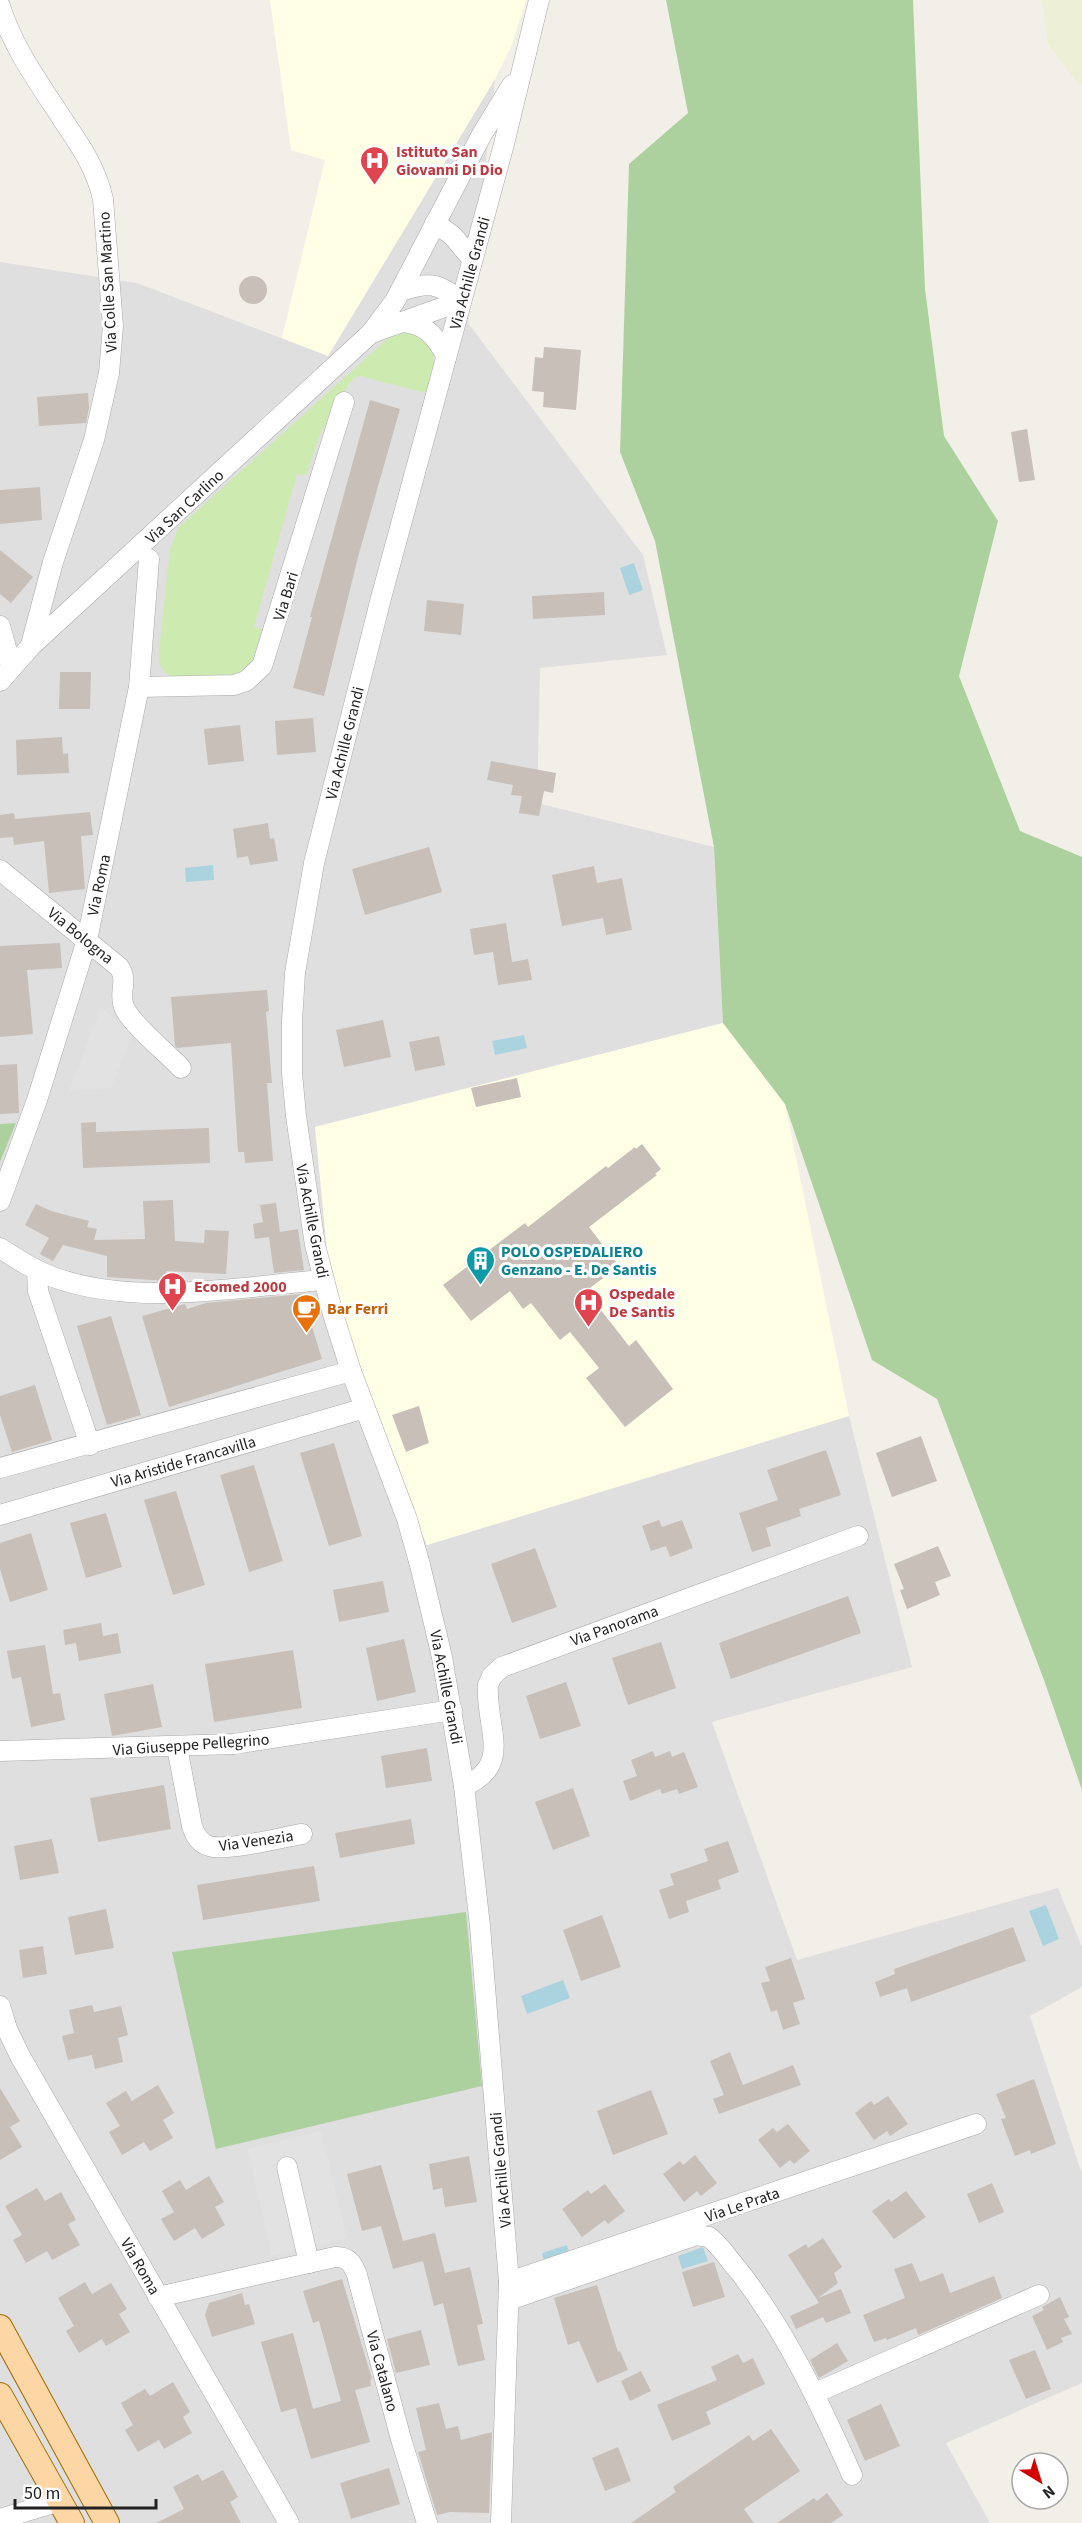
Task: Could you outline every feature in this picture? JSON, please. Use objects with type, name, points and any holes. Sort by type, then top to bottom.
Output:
[{"type":"main road","points":[[0,2327],[107,2523]]},
{"type":"main road","points":[[0,2395],[72,2523]]},
{"type":"street","name":"Via Achille Grandi","points":[[501,2523],[509,2291],[480,1926],[464,1786],[452,1710],[432,1612],[410,1528],[351,1371],[323,1280],[309,1214],[296,1116],[292,1042],[295,973],[314,863],[381,597],[504,144],[539,0]]},
{"type":"street","name":"Via Colle San Martino","points":[[0,6],[24,60],[86,153],[99,182],[103,198],[113,326],[111,363],[99,420],[53,562],[31,646]]},
{"type":"street","name":"Via San Carlino","points":[[6,673],[31,646],[371,333],[389,311],[481,136],[521,70]]},
{"type":"street","points":[[435,223],[453,236],[472,259]]},
{"type":"street","points":[[400,291],[422,284],[436,285],[461,301]]},
{"type":"street","name":"Via San Carlino","points":[[371,333],[461,301]]},
{"type":"street","points":[[398,322],[416,324],[426,329],[446,356]]},
{"type":"street","name":"Via Bari","points":[[139,687],[234,685],[251,677],[262,666],[344,402]]},
{"type":"street","name":"Via Roma","points":[[0,1201],[37,1100],[87,940],[139,687],[149,559]]},
{"type":"street","points":[[0,626],[6,673]]},
{"type":"street","name":"Via Bologna","points":[[0,870],[121,970],[125,982],[122,998],[126,1011],[181,1068]]},
{"type":"street","points":[[0,1248],[38,1270],[81,1285],[144,1292],[190,1291],[323,1280]]},
{"type":"street","points":[[38,1270],[40,1296],[90,1445]]},
{"type":"street","points":[[0,1468],[90,1445],[351,1371]]},
{"type":"street","name":"Via Aristide Francavilla","points":[[0,1515],[365,1408]]},
{"type":"street","name":"Via Panorama","points":[[464,1786],[480,1779],[493,1761],[488,1685],[492,1676],[502,1667],[858,1536]]},
{"type":"street","name":"Via Giuseppe Pellegrino","points":[[0,1751],[177,1747],[253,1742],[452,1710]]},
{"type":"street","name":"Via Venezia","points":[[177,1747],[192,1826],[196,1836],[204,1844],[224,1847],[302,1834]]},
{"type":"street","name":"Via Roma","points":[[0,2006],[7,2030],[20,2056],[289,2523]]},
{"type":"street","name":"Via Le Prata","points":[[509,2291],[976,2124]]},
{"type":"street","points":[[287,2167],[309,2263]]},
{"type":"street","name":"Via Le Prata","points":[[509,2291],[705,2234],[717,2244],[750,2286],[777,2327],[815,2393],[852,2475]]},
{"type":"street","name":"Via Catalano","points":[[158,2297],[343,2257],[354,2267],[401,2439],[427,2523]]},
{"type":"street","points":[[815,2393],[1039,2295]]},
{"type":"street","points":[[0,2519],[60,2501]]},
{"type":"shaded area","name":"Istituto San Giovanni Di Dio","points":[[270,0],[526,0],[511,47],[495,79],[328,356],[282,338],[325,160],[291,150]]},
{"type":"shaded area","points":[[1042,0],[1082,0],[1082,85],[1079,85],[1048,44]]},
{"type":"shaded area","points":[[495,79],[468,323],[643,555],[667,655],[540,668],[537,803],[714,847],[723,1023],[315,1127],[427,1545],[849,1416],[912,1667],[712,1722],[797,1960],[1058,1888],[1082,1947],[1082,1987],[1030,2016],[1082,2174],[1082,2383],[946,2443],[990,2523],[0,2523],[0,262],[137,283],[328,356]]},
{"type":"shaded area","points":[[101,1007],[132,1034],[112,1088],[69,1091]]},
{"type":"shaded area","name":"Ospedale De Santis","points":[[723,1023],[785,1104],[849,1416],[427,1545],[402,1488],[363,1385],[329,1272],[315,1127]]},
{"type":"shaded area","points":[[321,2131],[347,2238],[272,2256],[247,2149]]},
{"type":"green space","points":[[666,0],[913,0],[925,289],[944,436],[998,521],[959,676],[1020,831],[1082,857],[1082,1790],[1044,1680],[937,1399],[872,1360],[785,1104],[723,1023],[714,847],[655,541],[620,452],[629,164],[688,113]]},
{"type":"green space","points":[[406,331],[418,336],[431,348],[434,363],[426,393],[360,376],[351,381],[339,407],[322,429],[306,475],[297,474],[254,627],[265,629],[257,656],[249,666],[236,674],[174,677],[166,673],[160,663],[159,650],[170,550],[178,528],[387,339]]},
{"type":"green space","points":[[16,1123],[0,1162],[0,1124]]},
{"type":"green space","points":[[466,1912],[482,2086],[216,2149],[172,1952]]},
{"type":"water","points":[[634,563],[643,590],[629,595],[620,568]]},
{"type":"water","points":[[213,865],[214,880],[186,882],[185,868]]},
{"type":"water","points":[[524,1035],[527,1048],[495,1055],[492,1041]]},
{"type":"water","points":[[1046,1905],[1059,1939],[1043,1946],[1029,1911]]},
{"type":"water","points":[[563,1980],[570,1998],[527,2014],[521,1996]]},
{"type":"water","points":[[567,2245],[570,2255],[545,2264],[542,2253]]},
{"type":"water","points":[[703,2247],[708,2261],[682,2269],[678,2256]]},
{"type":"building","points":[[253,276],[263,280],[267,290],[263,300],[253,304],[243,300],[239,290],[243,280]]},
{"type":"building","points":[[544,347],[581,350],[576,410],[543,407],[544,392],[532,391],[535,357],[543,358]]},
{"type":"building","points":[[88,393],[89,408],[86,423],[39,426],[37,397]]},
{"type":"building","points":[[370,400],[400,409],[358,557],[324,696],[293,688],[312,617],[310,617]]},
{"type":"building","points":[[1027,429],[1035,480],[1019,482],[1011,432]]},
{"type":"building","points":[[40,487],[42,520],[0,524],[0,490]]},
{"type":"building","points":[[0,550],[33,577],[11,603],[0,594]]},
{"type":"building","points":[[604,592],[605,615],[533,619],[532,596]]},
{"type":"building","points":[[427,600],[464,604],[461,635],[424,631]]},
{"type":"building","points":[[60,672],[91,672],[90,709],[59,709]]},
{"type":"building","points":[[313,718],[316,752],[277,755],[275,721]]},
{"type":"building","points":[[240,725],[244,761],[208,765],[204,729]]},
{"type":"building","points":[[62,737],[63,754],[68,753],[69,773],[17,775],[16,740]]},
{"type":"building","points":[[491,761],[556,773],[553,793],[544,791],[539,816],[519,813],[522,796],[511,795],[513,785],[487,780]]},
{"type":"building","points":[[90,812],[93,835],[81,836],[85,889],[49,893],[44,841],[14,845],[13,837],[0,838],[0,815],[14,813],[15,819]]},
{"type":"building","points":[[268,823],[270,839],[274,838],[278,861],[250,865],[248,856],[237,858],[233,829]]},
{"type":"building","points":[[429,847],[442,892],[365,915],[352,869]]},
{"type":"building","points":[[594,866],[597,883],[622,878],[632,930],[606,935],[603,918],[562,926],[552,875]]},
{"type":"building","points":[[506,923],[512,962],[528,959],[532,980],[498,985],[493,952],[474,955],[470,929]]},
{"type":"building","points":[[60,943],[62,968],[27,970],[33,1034],[0,1037],[0,946]]},
{"type":"building","points":[[267,990],[269,1011],[266,1012],[272,1083],[267,1083],[273,1161],[245,1163],[244,1152],[238,1152],[231,1043],[177,1048],[171,997]]},
{"type":"building","points":[[383,1020],[391,1057],[344,1067],[336,1030]]},
{"type":"building","points":[[439,1036],[445,1065],[415,1071],[409,1042]]},
{"type":"building","points":[[17,1064],[19,1113],[0,1114],[0,1065]]},
{"type":"building","points":[[517,1078],[521,1097],[476,1107],[471,1088]]},
{"type":"building","points":[[96,1122],[96,1132],[209,1128],[210,1163],[83,1168],[81,1123]]},
{"type":"building","name":"POLO OSPEDALIERO Genzano - E. De Santis","points":[[642,1144],[661,1169],[655,1174],[657,1175],[589,1227],[619,1266],[586,1291],[629,1346],[636,1340],[673,1389],[625,1427],[586,1378],[599,1368],[570,1332],[560,1340],[531,1303],[523,1309],[510,1291],[471,1321],[443,1285],[525,1223],[528,1227],[606,1166],[608,1168]]},
{"type":"building","points":[[173,1200],[175,1241],[204,1243],[205,1230],[229,1231],[226,1274],[166,1271],[167,1281],[107,1277],[107,1256],[63,1245],[53,1261],[40,1254],[49,1238],[25,1225],[36,1204],[51,1211],[89,1221],[87,1227],[97,1229],[94,1240],[145,1239],[143,1201]]},
{"type":"building","points":[[276,1203],[280,1232],[298,1229],[304,1270],[274,1273],[269,1237],[255,1239],[253,1224],[263,1222],[260,1205]]},
{"type":"building","points":[[302,1294],[322,1359],[169,1407],[142,1316],[185,1304],[187,1309],[206,1303]]},
{"type":"building","points":[[111,1316],[141,1415],[107,1425],[77,1326]]},
{"type":"building","points":[[35,1385],[52,1440],[12,1452],[0,1415],[0,1396]]},
{"type":"building","points":[[419,1406],[429,1443],[406,1452],[392,1415]]},
{"type":"building","points":[[921,1436],[937,1481],[892,1497],[876,1453]]},
{"type":"building","points":[[334,1443],[362,1536],[329,1546],[300,1453]]},
{"type":"building","points":[[826,1450],[841,1495],[799,1509],[801,1516],[766,1528],[771,1546],[752,1552],[739,1513],[778,1500],[767,1470]]},
{"type":"building","points":[[254,1465],[283,1561],[249,1572],[220,1475]]},
{"type":"building","points":[[176,1491],[205,1585],[173,1595],[144,1500]]},
{"type":"building","points":[[106,1513],[122,1567],[86,1578],[70,1523]]},
{"type":"building","points":[[659,1520],[662,1527],[682,1520],[693,1548],[670,1557],[666,1546],[651,1551],[642,1526]]},
{"type":"building","points":[[31,1533],[48,1590],[10,1602],[0,1569],[0,1543]]},
{"type":"building","points":[[938,1546],[951,1576],[935,1582],[940,1595],[907,1609],[900,1590],[904,1589],[894,1564]]},
{"type":"building","points":[[535,1548],[557,1607],[512,1623],[491,1564]]},
{"type":"building","points":[[383,1581],[389,1612],[339,1622],[333,1590]]},
{"type":"building","points":[[848,1596],[861,1633],[731,1679],[719,1643]]},
{"type":"building","points":[[101,1623],[103,1636],[118,1633],[121,1653],[79,1661],[76,1643],[65,1645],[63,1630]]},
{"type":"building","points":[[404,1639],[416,1692],[377,1701],[366,1648]]},
{"type":"building","points":[[661,1642],[676,1688],[628,1705],[612,1658]]},
{"type":"building","points":[[45,1645],[53,1694],[60,1693],[65,1720],[31,1727],[21,1677],[12,1679],[7,1651]]},
{"type":"building","points":[[293,1650],[302,1708],[214,1722],[205,1664]]},
{"type":"building","points":[[566,1682],[581,1726],[540,1739],[526,1696]]},
{"type":"building","points":[[153,1684],[162,1727],[112,1736],[104,1694]]},
{"type":"building","points":[[427,1748],[432,1781],[386,1788],[381,1756]]},
{"type":"building","points":[[653,1751],[655,1757],[670,1751],[672,1757],[684,1752],[698,1787],[679,1794],[677,1789],[662,1794],[660,1789],[630,1801],[623,1781],[637,1776],[631,1760]]},
{"type":"building","points":[[164,1785],[171,1829],[98,1842],[90,1798]]},
{"type":"building","points":[[573,1788],[590,1836],[553,1850],[535,1802]]},
{"type":"building","points":[[411,1819],[415,1844],[340,1858],[335,1833]]},
{"type":"building","points":[[52,1839],[59,1873],[20,1880],[14,1846]]},
{"type":"building","points":[[728,1841],[739,1872],[718,1880],[721,1889],[686,1901],[689,1912],[669,1919],[659,1890],[674,1885],[670,1874],[708,1861],[704,1849]]},
{"type":"building","points":[[314,1866],[320,1901],[203,1920],[197,1885]]},
{"type":"building","points":[[106,1909],[114,1948],[75,1955],[68,1917]]},
{"type":"building","points":[[602,1915],[621,1967],[581,1981],[563,1930]]},
{"type":"building","points":[[1013,1927],[1026,1961],[911,2002],[907,1988],[880,1997],[875,1982],[895,1974],[894,1969]]},
{"type":"building","points":[[43,1946],[47,1974],[23,1978],[19,1950]]},
{"type":"building","points":[[791,1958],[805,1999],[793,2003],[800,2024],[783,2030],[777,2010],[771,2012],[761,1983],[770,1981],[765,1967]]},
{"type":"building","points":[[92,2005],[94,2012],[121,2006],[128,2035],[118,2038],[123,2062],[95,2069],[92,2055],[68,2060],[62,2036],[74,2033],[69,2010]]},
{"type":"building","points":[[730,2052],[743,2085],[793,2065],[801,2085],[719,2114],[713,2099],[724,2095],[710,2061]]},
{"type":"building","points":[[1034,2079],[1056,2144],[1031,2154],[1030,2150],[1015,2156],[1001,2119],[1006,2118],[996,2094]]},
{"type":"building","points":[[158,2085],[174,2113],[163,2120],[173,2138],[150,2151],[144,2142],[122,2155],[109,2132],[120,2126],[106,2103],[126,2091],[132,2101]]},
{"type":"building","points":[[0,2088],[20,2121],[10,2127],[22,2147],[0,2160]]},
{"type":"building","points":[[651,2090],[668,2134],[613,2155],[597,2111]]},
{"type":"building","points":[[888,2096],[908,2124],[890,2136],[887,2131],[874,2140],[855,2113],[871,2101],[874,2105]]},
{"type":"building","points":[[788,2124],[810,2151],[794,2164],[790,2160],[780,2168],[758,2140],[773,2128],[777,2132]]},
{"type":"building","points":[[695,2155],[717,2183],[701,2196],[697,2191],[684,2202],[663,2174],[680,2161],[683,2165]]},
{"type":"building","points":[[469,2156],[477,2202],[445,2207],[442,2188],[433,2190],[429,2164]]},
{"type":"building","points":[[381,2165],[403,2241],[435,2233],[445,2273],[470,2267],[483,2324],[477,2325],[485,2360],[458,2366],[443,2303],[434,2306],[423,2261],[393,2269],[381,2226],[362,2231],[347,2174]]},
{"type":"building","points":[[209,2176],[224,2202],[215,2207],[225,2225],[202,2239],[195,2228],[174,2241],[161,2219],[174,2212],[162,2191],[180,2180],[186,2190]]},
{"type":"building","points":[[992,2183],[1004,2212],[979,2223],[967,2194]]},
{"type":"building","points":[[605,2184],[625,2211],[608,2224],[605,2220],[582,2237],[562,2209],[588,2190],[591,2194]]},
{"type":"building","points":[[37,2188],[45,2201],[61,2192],[76,2220],[68,2224],[80,2245],[52,2260],[47,2251],[26,2263],[13,2240],[22,2235],[5,2206]]},
{"type":"building","points":[[906,2191],[926,2217],[894,2239],[872,2211],[889,2199],[891,2202]]},
{"type":"building","points":[[823,2238],[842,2267],[834,2273],[838,2283],[818,2298],[841,2289],[851,2313],[826,2323],[823,2317],[796,2329],[790,2316],[819,2303],[788,2255],[806,2244],[808,2248]]},
{"type":"building","points":[[714,2262],[725,2297],[693,2307],[682,2272]]},
{"type":"building","points":[[912,2263],[920,2282],[943,2273],[950,2293],[994,2276],[1002,2298],[918,2335],[916,2328],[887,2340],[886,2338],[874,2342],[863,2315],[905,2298],[894,2269]]},
{"type":"building","points":[[342,2279],[372,2379],[370,2380],[371,2386],[355,2390],[370,2442],[311,2459],[296,2408],[281,2412],[261,2342],[293,2333],[313,2409],[341,2401],[319,2321],[313,2323],[303,2291]]},
{"type":"building","points":[[85,2282],[92,2294],[111,2283],[127,2309],[119,2314],[130,2332],[106,2346],[102,2339],[79,2353],[66,2331],[74,2326],[58,2298]]},
{"type":"building","points":[[597,2285],[618,2352],[620,2351],[628,2370],[597,2383],[579,2341],[568,2345],[554,2298]]},
{"type":"building","points":[[242,2293],[245,2305],[249,2304],[255,2324],[212,2337],[205,2315],[209,2303]]},
{"type":"building","points":[[1060,2297],[1069,2317],[1064,2319],[1072,2334],[1061,2338],[1063,2342],[1047,2350],[1032,2316],[1044,2310],[1042,2307]]},
{"type":"building","points":[[421,2330],[430,2365],[396,2373],[387,2339]]},
{"type":"building","points":[[837,2343],[848,2361],[819,2378],[810,2360]]},
{"type":"building","points":[[1035,2350],[1051,2389],[1026,2399],[1009,2360]]},
{"type":"building","points":[[738,2354],[743,2363],[753,2358],[765,2384],[706,2412],[711,2424],[672,2441],[657,2405],[717,2380],[711,2367]]},
{"type":"building","points":[[641,2371],[651,2391],[630,2401],[621,2381]]},
{"type":"building","points":[[173,2382],[190,2412],[183,2417],[192,2433],[164,2449],[159,2440],[138,2452],[125,2430],[133,2425],[121,2403],[145,2389],[150,2396]]},
{"type":"building","points":[[439,2403],[446,2429],[458,2426],[461,2440],[492,2432],[489,2513],[450,2512],[437,2515],[418,2452],[426,2450],[416,2408]]},
{"type":"building","points":[[881,2404],[900,2446],[865,2461],[847,2420]]},
{"type":"building","points":[[771,2429],[800,2471],[744,2509],[754,2523],[631,2523],[676,2492],[673,2487],[749,2435],[753,2441]]},
{"type":"building","points":[[618,2447],[631,2481],[605,2491],[592,2458]]},
{"type":"building","points":[[389,2468],[400,2504],[351,2519],[340,2483]]},
{"type":"building","points":[[223,2470],[238,2497],[230,2502],[241,2523],[156,2523],[184,2509],[173,2487],[198,2474],[202,2481]]},
{"type":"building","points":[[827,2493],[843,2515],[831,2523],[777,2523],[814,2498],[817,2501]]},
{"type":"place","name":"Istituto San Giovanni Di Dio","points":[[375,186]]},
{"type":"place","name":"POLO OSPEDALIERO Genzano - E. De Santis","points":[[480,1286]]},
{"type":"place","name":"Ecomed 2000","points":[[173,1312]]},
{"type":"place","name":"Ospedale De Santis","points":[[588,1328]]},
{"type":"place","name":"Bar Ferri","points":[[306,1334]]}]
